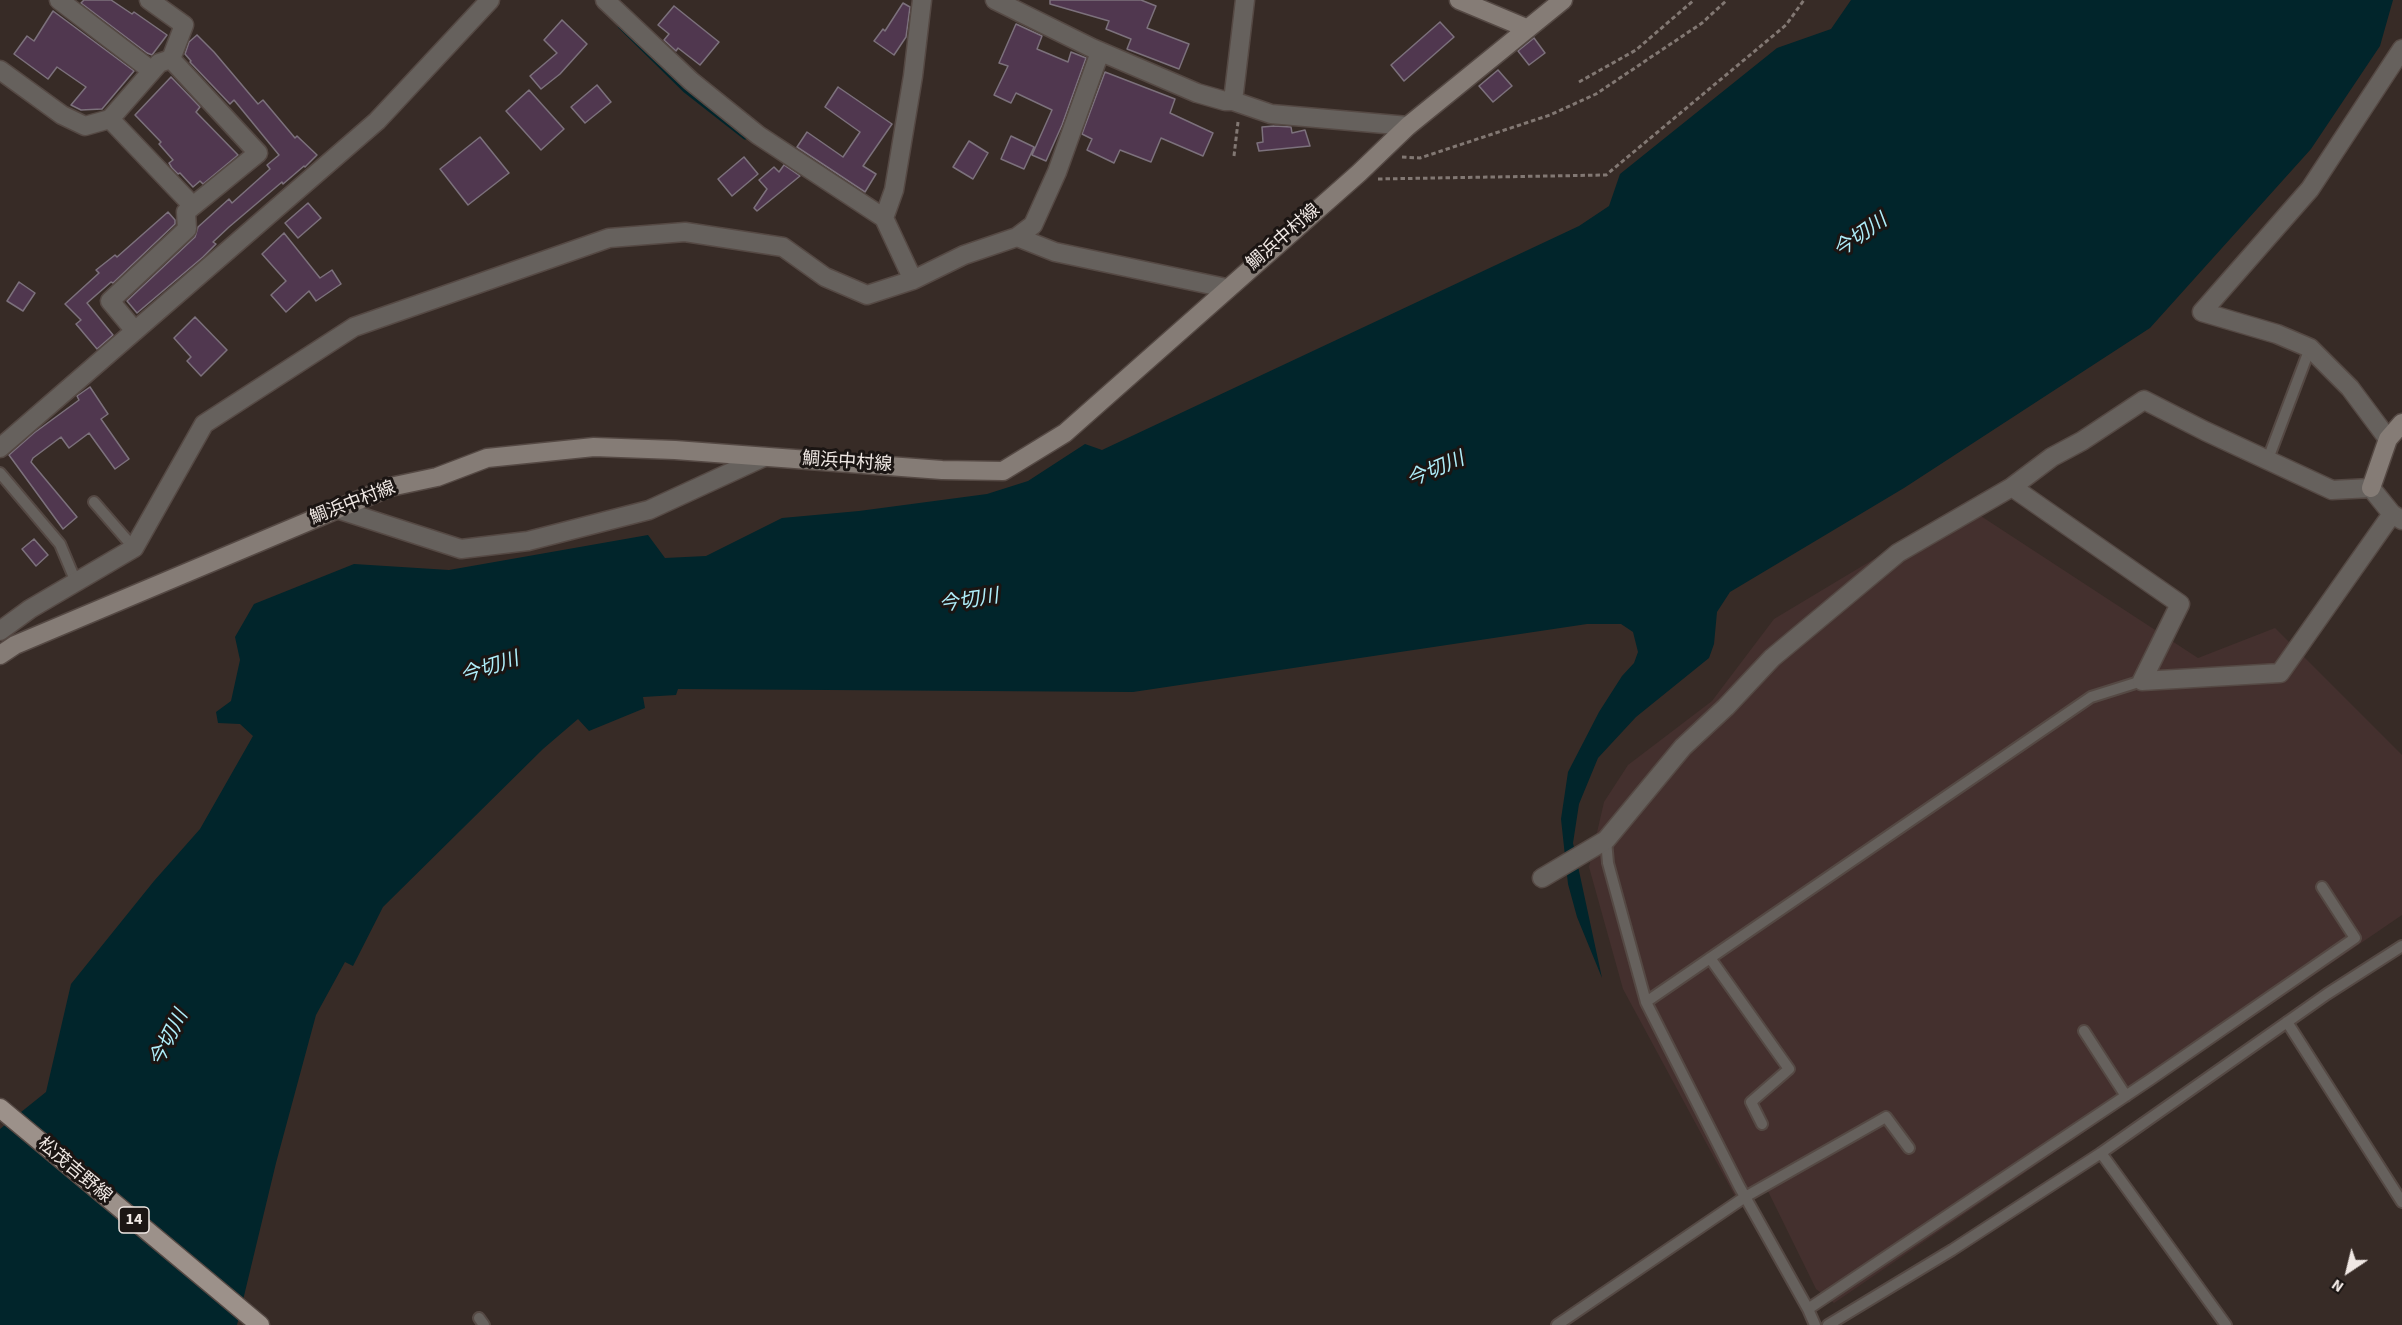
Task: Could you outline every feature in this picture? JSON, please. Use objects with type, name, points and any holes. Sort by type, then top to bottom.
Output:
[{"type":"main road","points":[[1459,0],[1526,28]]},
{"type":"main road","name":"鯛浜中村線","points":[[0,655],[15,645],[390,487],[437,477],[487,458],[594,447],[675,450],[942,470],[1003,471],[1065,433],[1226,288],[1359,173],[1408,126],[1563,0]]},
{"type":"main road","points":[[2371,488],[2388,439],[2402,423]]},
{"type":"main road","name":"松茂吉野線","points":[[0,1108],[260,1325]]},
{"type":"street","points":[[59,0],[152,71]]},
{"type":"street","points":[[149,0],[184,25],[171,59]]},
{"type":"street","points":[[0,448],[377,121],[490,0]]},
{"type":"street","points":[[605,0],[691,81],[758,135],[884,218],[913,280]]},
{"type":"street","points":[[884,218],[894,190],[913,76],[921,0]]},
{"type":"street","points":[[995,0],[1100,52],[1197,93],[1236,102],[1271,114],[1408,126]]},
{"type":"street","points":[[1236,102],[1245,0]]},
{"type":"street","points":[[2388,439],[2350,388],[2310,348],[2277,334],[2202,312],[2310,189],[2395,75],[2402,49]]},
{"type":"street","points":[[0,631],[30,609],[134,548],[204,424],[354,327],[609,238],[685,232],[783,247],[825,277],[867,295],[913,280],[964,255],[1017,237],[1033,225],[1057,172],[1100,52]]},
{"type":"street","points":[[0,70],[62,115],[85,126],[110,119],[159,63],[171,59]]},
{"type":"street","points":[[135,331],[110,301],[187,229],[186,212],[258,153],[171,59]]},
{"type":"street","points":[[110,119],[193,206]]},
{"type":"street","points":[[1017,237],[1055,252],[1226,288]]},
{"type":"street","points":[[1542,878],[1606,840],[1683,747],[1726,707],[1772,658],[1898,554],[2012,487],[2052,456],[2082,441],[2144,400],[2332,490],[2371,488],[2397,517],[2280,673],[2142,681],[2180,604],[2012,487]]},
{"type":"street","points":[[337,509],[461,549],[472,548],[528,541],[649,510],[764,457]]},
{"type":"lane","points":[[2268,459],[2310,348]]},
{"type":"lane","points":[[0,473],[60,544],[76,582]]},
{"type":"lane","points":[[94,502],[134,548]]},
{"type":"lane","points":[[1646,1002],[2091,697],[2142,681]]},
{"type":"lane","points":[[1606,840],[1608,863],[1646,1002],[1745,1197],[1815,1325]]},
{"type":"lane","points":[[1808,1309],[2126,1096],[2355,938],[2322,887]]},
{"type":"lane","points":[[1828,1325],[1952,1250],[2101,1153],[2287,1022],[2402,946]]},
{"type":"lane","points":[[1710,958],[1789,1069],[1750,1102],[1762,1124]]},
{"type":"lane","points":[[2287,1022],[2402,1202]]},
{"type":"lane","points":[[2084,1031],[2126,1096]]},
{"type":"lane","points":[[1557,1325],[1745,1197],[1886,1117],[1909,1148]]},
{"type":"lane","points":[[2101,1153],[2226,1325]]},
{"type":"path","points":[[1578,82],[1636,50],[1694,0]]},
{"type":"path","points":[[1376,156],[1420,158],[1550,115],[1596,94],[1702,23],[1727,0]]},
{"type":"path","points":[[1359,173],[1382,181],[1606,175],[1786,25],[1804,0]]},
{"type":"path","points":[[1234,156],[1236,102]]},
{"type":"shaded area","points":[[1964,505],[2198,658],[2275,628],[2402,755],[2402,915],[1834,1303],[1816,1289],[1763,1181],[1737,1200],[1623,989],[1589,867],[1604,802],[1628,765],[1712,701],[1774,619]]},
{"type":"water","name":"今切川","points":[[1851,0],[2393,0],[2380,46],[2311,149],[2150,328],[1904,488],[1730,592],[1717,612],[1714,644],[1709,658],[1636,717],[1598,758],[1579,804],[1573,843],[1602,978],[1577,917],[1568,884],[1561,819],[1568,772],[1599,712],[1622,676],[1634,663],[1638,652],[1633,632],[1621,624],[1587,624],[1133,692],[678,689],[676,695],[643,697],[645,708],[589,731],[578,719],[543,749],[383,907],[353,966],[345,962],[316,1015],[276,1163],[237,1325],[0,1325],[0,1129],[46,1092],[71,984],[154,881],[200,829],[253,736],[240,724],[218,723],[216,712],[231,701],[240,660],[235,637],[254,604],[354,564],[449,570],[648,535],[665,558],[706,556],[782,518],[859,511],[987,494],[1028,481],[1085,444],[1102,450],[1579,226],[1609,206],[1620,174],[1777,48],[1831,29]]},
{"type":"building","points":[[84,0],[111,0],[132,14],[134,12],[167,35],[152,55],[147,53],[81,3]]},
{"type":"building","points":[[1050,0],[1141,0],[1156,6],[1147,28],[1189,44],[1179,69],[1127,49],[1131,39],[1106,29],[1109,21],[1050,4]]},
{"type":"building","points":[[903,3],[910,7],[906,37],[894,55],[874,41],[883,29],[885,31]]},
{"type":"building","points":[[674,6],[719,42],[700,65],[678,48],[676,51],[664,40],[669,34],[658,25]]},
{"type":"building","points":[[53,11],[134,71],[102,109],[81,110],[71,105],[86,87],[57,67],[48,79],[14,54],[27,36],[34,41]]},
{"type":"building","points":[[562,20],[587,44],[560,74],[541,89],[530,76],[557,53],[544,40]]},
{"type":"building","points":[[1440,22],[1454,37],[1404,81],[1391,65]]},
{"type":"building","points":[[1016,24],[1042,36],[1037,49],[1068,62],[1071,52],[1086,58],[1062,125],[1046,161],[1032,155],[1052,110],[1016,93],[1011,103],[994,95],[1008,66],[999,63]]},
{"type":"building","points":[[197,35],[258,104],[263,100],[295,138],[297,136],[317,155],[229,227],[213,242],[216,244],[203,257],[137,313],[127,301],[195,237],[198,227],[229,199],[232,203],[270,169],[267,165],[279,155],[234,100],[230,104],[190,62],[185,54],[189,42]]},
{"type":"building","points":[[1534,38],[1545,53],[1529,65],[1518,51]]},
{"type":"building","points":[[1498,70],[1512,86],[1493,102],[1479,86]]},
{"type":"building","points":[[1105,72],[1175,99],[1170,113],[1213,133],[1203,156],[1161,138],[1151,162],[1120,150],[1114,163],[1087,150],[1092,139],[1082,134]]},
{"type":"building","points":[[171,77],[200,107],[196,112],[238,155],[203,184],[200,181],[193,187],[172,168],[169,163],[173,160],[159,144],[161,142],[135,115]]},
{"type":"building","points":[[597,85],[611,102],[585,123],[571,107]]},
{"type":"building","points":[[838,87],[892,124],[863,166],[876,174],[865,192],[797,147],[807,132],[843,157],[860,132],[825,107]]},
{"type":"building","points":[[529,90],[564,129],[541,150],[506,111]]},
{"type":"building","points":[[1262,127],[1291,127],[1292,133],[1305,130],[1310,146],[1259,151],[1257,143],[1263,142]]},
{"type":"building","points":[[1011,136],[1034,147],[1024,169],[1001,159]]},
{"type":"building","points":[[480,137],[509,173],[468,205],[440,169]]},
{"type":"building","points":[[969,141],[988,153],[973,179],[953,167]]},
{"type":"building","points":[[744,157],[758,174],[732,196],[718,179]]},
{"type":"building","points":[[784,165],[800,176],[757,211],[754,208],[767,189],[759,180],[774,167],[779,172]]},
{"type":"building","points":[[308,203],[321,218],[298,238],[285,223]]},
{"type":"building","points":[[168,212],[175,220],[175,224],[113,283],[111,282],[87,303],[113,335],[97,349],[76,324],[81,320],[65,304],[99,273],[96,270],[115,255],[117,257]]},
{"type":"building","points":[[284,233],[320,278],[332,270],[341,284],[316,301],[309,291],[286,312],[271,295],[286,281],[262,254]]},
{"type":"building","points":[[19,282],[35,293],[23,311],[7,301]]},
{"type":"building","points":[[195,317],[227,350],[201,376],[187,361],[191,357],[174,338]]},
{"type":"building","points":[[90,387],[108,414],[101,419],[129,459],[115,469],[89,433],[69,448],[61,437],[33,458],[31,462],[77,517],[63,529],[9,455],[34,433],[79,400],[77,396]]},
{"type":"building","points":[[34,539],[48,555],[36,566],[22,549]]},
{"type":"waterway","points":[[620,26],[685,90],[745,137]]}]
